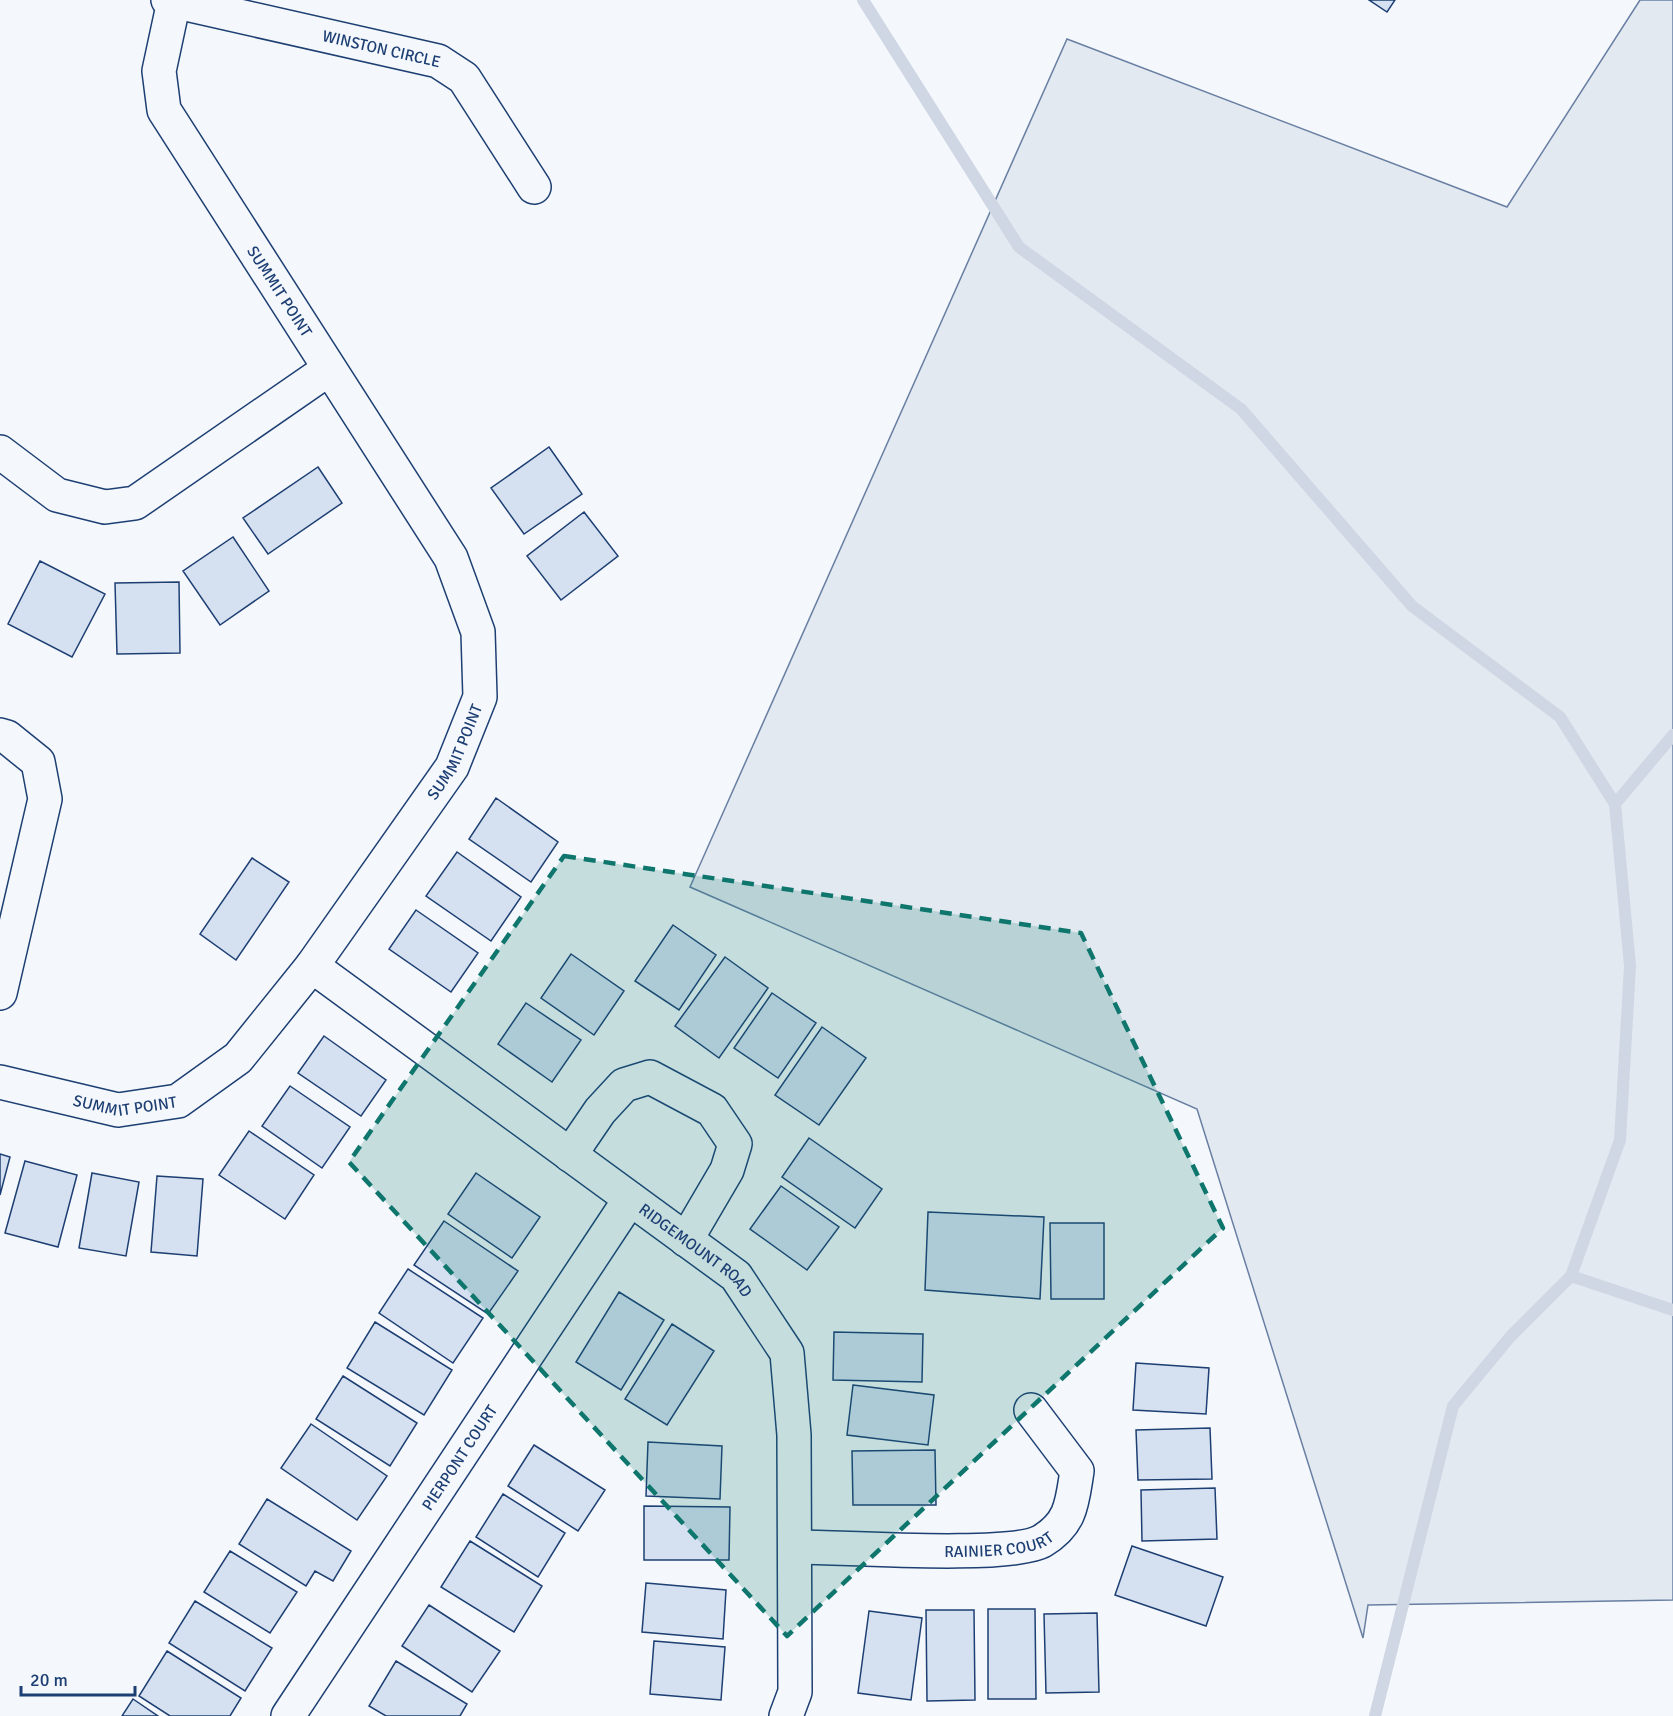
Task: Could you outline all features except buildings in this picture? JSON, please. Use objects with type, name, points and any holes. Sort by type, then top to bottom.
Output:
[{"type":"street","name":"WINSTON CIRCLE","points":[[171,1],[438,61],[464,78],[534,187]]},
{"type":"street","name":"SUMMIT POINT","points":[[0,1082],[118,1110],[178,1101],[238,1058],[312,966],[452,767],[480,697],[478,632],[451,558],[164,110],[159,71],[171,1]]},
{"type":"street","points":[[0,452],[57,495],[105,507],[135,503],[329,369]]},
{"type":"street","points":[[0,735],[7,737],[38,762],[45,799],[0,993]]},
{"type":"street","name":"RIDGEMOUNT ROAD","points":[[312,966],[736,1276],[787,1353],[794,1435],[796,1708]]},
{"type":"street","points":[[570,1155],[600,1111],[624,1085],[650,1077],[712,1110],[735,1144],[727,1170],[687,1240]]},
{"type":"street","name":"PIERPONT COURT","points":[[288,1716],[630,1198]]},
{"type":"street","name":"RAINIER COURT","points":[[795,1547],[1001,1550],[1041,1542],[1070,1514],[1077,1471],[1031,1410]]},
{"type":"highlighted area","points":[[564,856],[1081,933],[1223,1228],[787,1636],[349,1162]]},
{"type":"shaded area","points":[[1640,0],[1673,0],[1673,1600],[1368,1605],[1363,1638],[1197,1109],[690,887],[1067,39],[1507,207]]},
{"type":"waterway","points":[[863,0],[1019,247],[1241,409],[1412,606],[1560,717],[1615,804],[1630,966],[1620,1140],[1571,1276],[1510,1337],[1453,1406],[1375,1716]]},
{"type":"waterway","points":[[1615,804],[1673,735]]},
{"type":"waterway","points":[[1571,1276],[1673,1310]]}]
